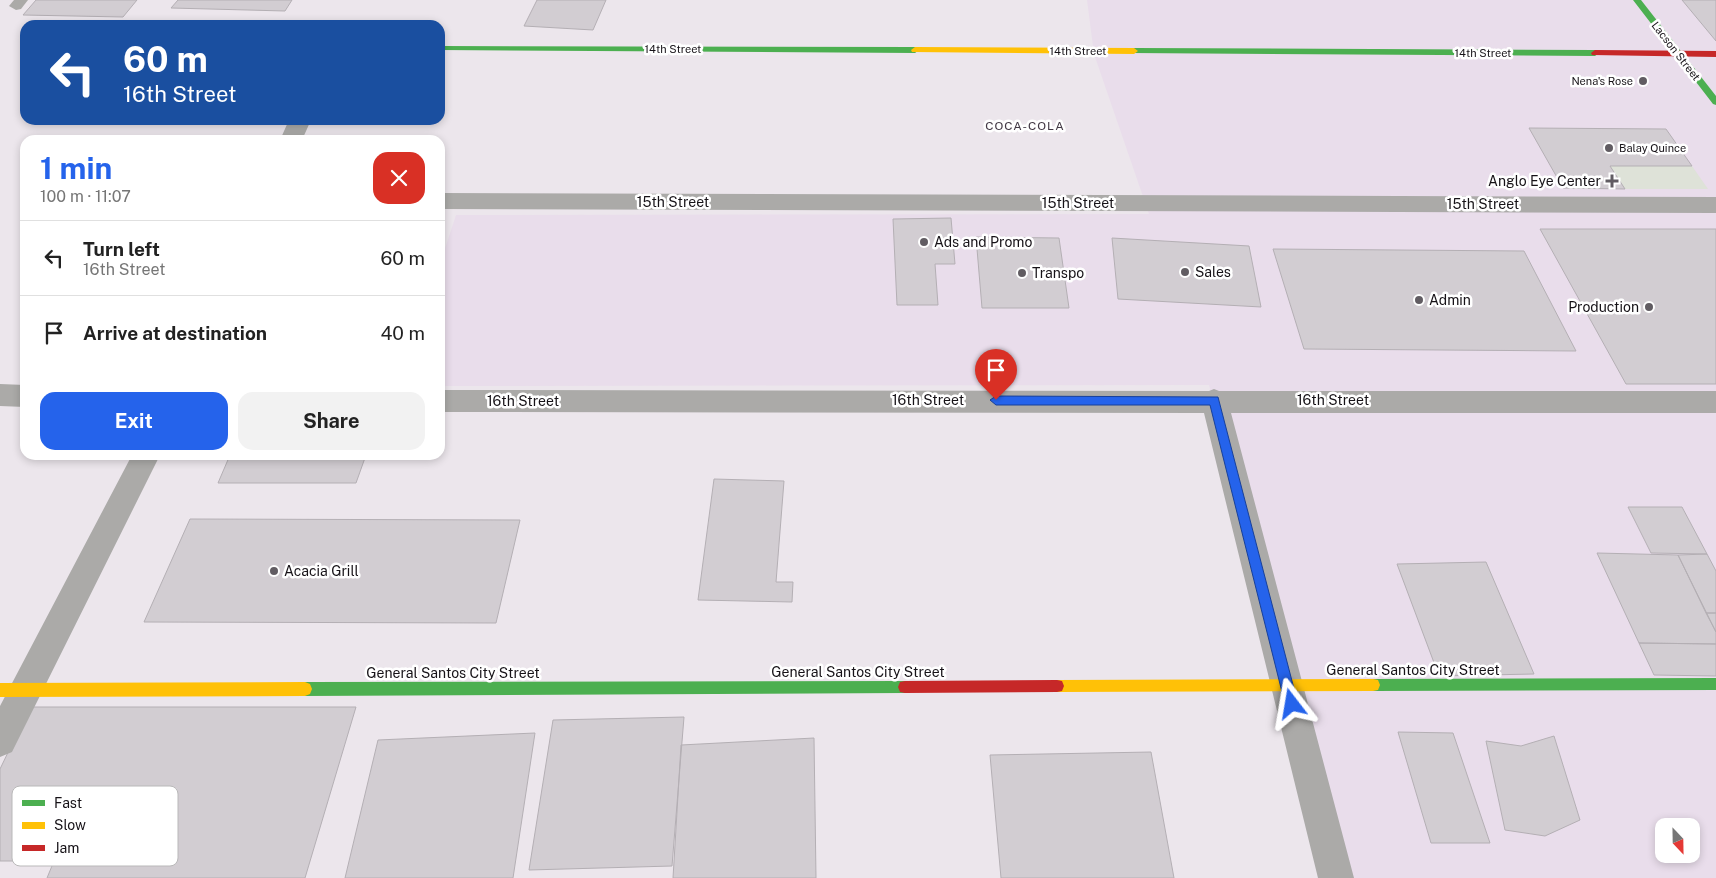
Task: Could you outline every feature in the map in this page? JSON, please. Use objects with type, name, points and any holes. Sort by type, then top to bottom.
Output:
[{"type":"street","name":"Lacson Street","points":[[1637,0],[1716,102]]},
{"type":"street","name":"14th Street","points":[[445,48],[1716,54]]},
{"type":"street","name":"15th Street","points":[[445,201],[1716,205]]},
{"type":"street","points":[[0,395],[20,396]]},
{"type":"street","points":[[1214,400],[1336,878]]},
{"type":"street","name":"16th Street","points":[[445,401],[1214,400],[1716,402]]},
{"type":"street","points":[[0,740],[12,690],[143,460]]},
{"type":"street","name":"General Santos City Street","points":[[12,690],[1716,684]]},
{"type":"shaded area","points":[[1087,0],[1716,0],[1716,878],[1336,878],[1209,385],[445,386],[445,249],[456,215],[1149,214],[1094,54]]},
{"type":"shaded area","points":[[1610,166],[1692,166],[1708,189],[1625,189]]},
{"type":"building","points":[[36,0],[137,0],[123,17],[23,15]]},
{"type":"building","points":[[178,0],[292,0],[285,11],[171,8]]},
{"type":"building","points":[[537,0],[606,0],[593,30],[524,26]]},
{"type":"building","points":[[1682,0],[1716,0],[1716,41]]},
{"type":"building","name":"Balay Quince","points":[[1529,128],[1666,129],[1692,166],[1610,166],[1625,189],[1563,188]]},
{"type":"building","name":"Ads and Promo","points":[[951,218],[955,264],[935,264],[938,305],[897,305],[893,219]]},
{"type":"building","name":"Production","points":[[1540,229],[1716,229],[1716,384],[1626,384]]},
{"type":"building","name":"Transpo","points":[[976,237],[1059,238],[1069,308],[982,308]]},
{"type":"building","name":"Sales","points":[[1112,238],[1249,246],[1261,307],[1118,299]]},
{"type":"building","name":"Admin","points":[[1273,249],[1524,251],[1576,351],[1304,349]]},
{"type":"building","points":[[228,460],[364,460],[356,483],[218,483]]},
{"type":"building","points":[[714,479],[784,481],[776,582],[793,582],[792,602],[698,600]]},
{"type":"building","points":[[1628,507],[1682,507],[1707,554],[1651,553]]},
{"type":"building","points":[[190,519],[520,520],[496,623],[144,622]]},
{"type":"building","points":[[1597,553],[1678,555],[1716,632],[1716,644],[1639,643]]},
{"type":"building","points":[[1707,554],[1716,571],[1716,613],[1706,613],[1678,555]]},
{"type":"building","points":[[1486,562],[1534,674],[1439,676],[1397,564]]},
{"type":"building","points":[[1706,613],[1716,613],[1716,632]]},
{"type":"building","points":[[1639,643],[1716,644],[1716,676],[1654,675]]},
{"type":"building","points":[[30,707],[356,707],[305,878],[47,878],[52,866],[178,866],[178,786],[12,786],[12,861],[0,861],[0,769]]},
{"type":"building","points":[[684,717],[672,866],[529,870],[553,720]]},
{"type":"building","points":[[1398,732],[1453,733],[1490,843],[1431,843]]},
{"type":"building","points":[[535,733],[513,878],[345,878],[378,740]]},
{"type":"building","points":[[1554,736],[1580,820],[1545,836],[1505,830],[1486,741],[1521,746]]},
{"type":"building","points":[[814,738],[816,878],[673,878],[681,745]]},
{"type":"building","points":[[1151,752],[1174,878],[1001,878],[990,755]]},
{"type":"traffic: fast","points":[[1637,0],[1716,102]]},
{"type":"traffic: fast","points":[[445,48],[915,50]]},
{"type":"traffic: fast","points":[[1134,51],[1595,53]]},
{"type":"traffic: fast","points":[[1373,685],[1716,684]]},
{"type":"traffic: fast","points":[[305,689],[905,687]]},
{"type":"traffic: slow","points":[[915,50],[1134,51]]},
{"type":"traffic: slow","points":[[1057,686],[1373,685]]},
{"type":"traffic: slow","points":[[0,690],[305,689]]},
{"type":"traffic: jam","points":[[1595,53],[1716,54]]},
{"type":"traffic: jam","points":[[905,687],[1057,686]]},
{"type":"place","name":"Nena's Rose","points":[[1643,81]]},
{"type":"place","name":"Balay Quince","points":[[1609,148]]},
{"type":"place","name":"Anglo Eye Center","points":[[1612,181]]},
{"type":"place","name":"Ads and Promo","points":[[924,242]]},
{"type":"place","name":"Sales","points":[[1185,272]]},
{"type":"place","name":"Transpo","points":[[1022,273]]},
{"type":"place","name":"Admin","points":[[1419,300]]},
{"type":"place","name":"Production","points":[[1649,307]]},
{"type":"place","name":"Acacia Grill","points":[[274,571]]},
{"type":"district","name":"COCA-COLA","points":[[1025,126]]},
{"type":"route","points":[[996,400],[1214,400],[1292,704]]}]
